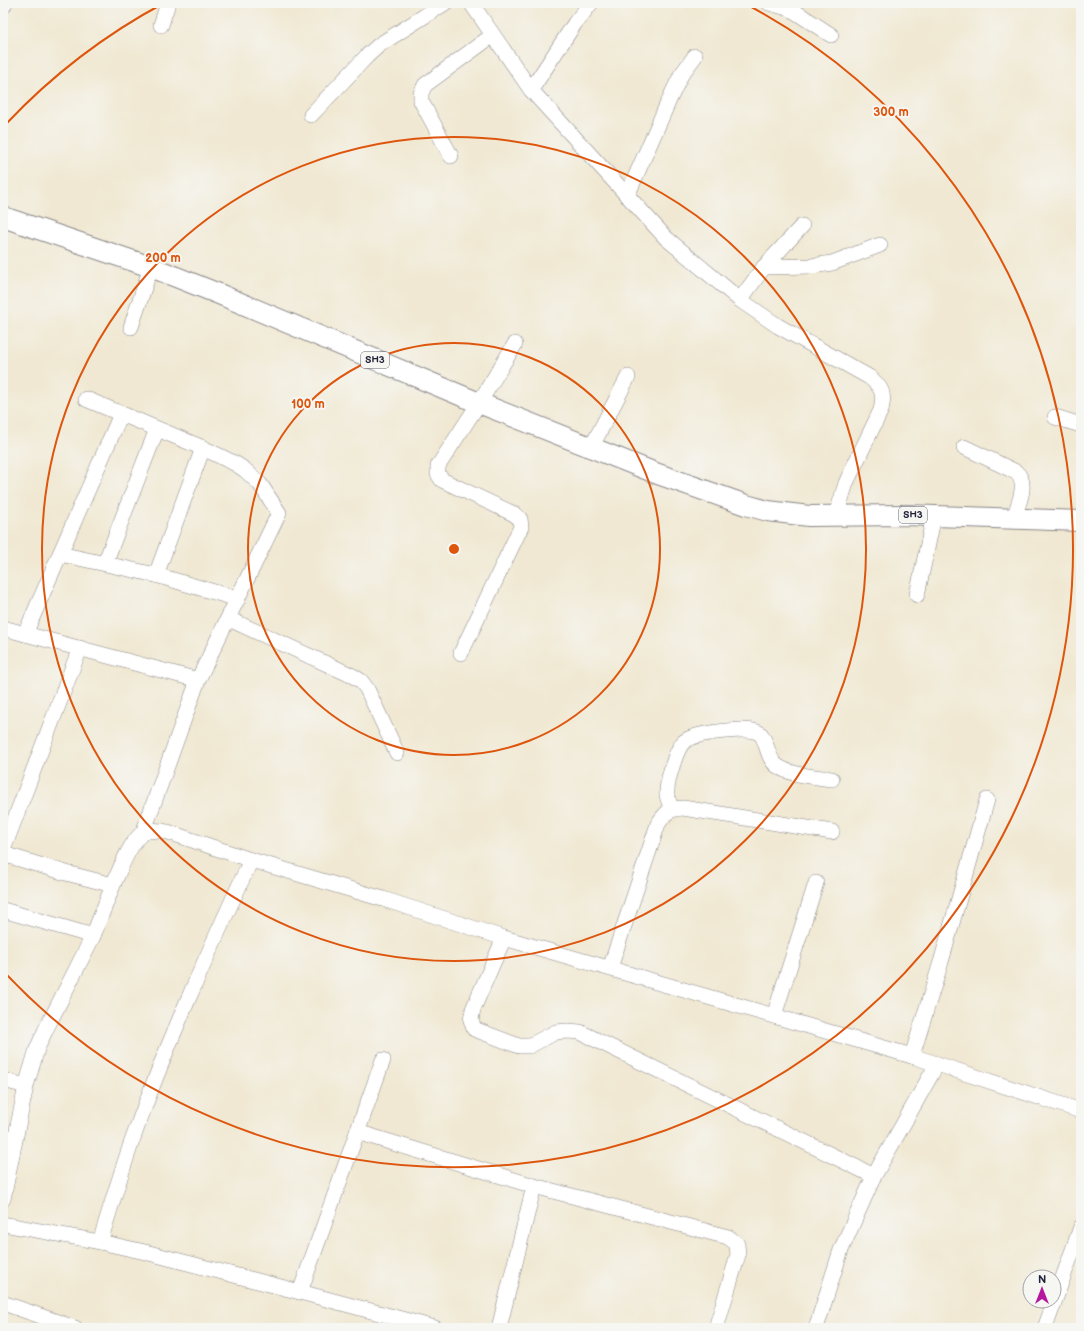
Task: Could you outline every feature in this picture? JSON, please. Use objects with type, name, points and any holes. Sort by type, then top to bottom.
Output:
[{"type":"main road","name":"SH3","points":[[3,217],[151,267],[479,403],[592,446],[658,474],[746,505],[768,511],[808,516],[906,515],[1081,521]]},
{"type":"street","points":[[3,7],[5,3]]},
{"type":"street","points":[[160,25],[168,3]]},
{"type":"street","points":[[310,115],[379,45],[445,3]]},
{"type":"street","points":[[471,3],[531,90],[666,238],[740,300],[778,326],[878,383],[882,392],[883,401],[881,410],[846,483],[836,516]]},
{"type":"street","points":[[531,90],[575,23],[591,3]]},
{"type":"street","points":[[768,3],[791,9],[831,35]]},
{"type":"street","points":[[451,156],[421,101],[421,93],[425,86],[493,35]]},
{"type":"street","points":[[627,196],[672,93],[681,75],[695,56]]},
{"type":"street","points":[[740,300],[764,267],[802,226]]},
{"type":"street","points":[[764,267],[812,266],[832,263],[880,245]]},
{"type":"street","points":[[131,327],[151,267]]},
{"type":"street","points":[[461,653],[521,527],[520,519],[514,514],[442,480],[438,474],[438,466],[479,403],[514,344]]},
{"type":"street","points":[[592,446],[628,377]]},
{"type":"street","points":[[3,1199],[26,1086],[37,1049],[93,936],[113,885],[132,845],[143,833],[198,680],[279,514],[260,484],[236,464],[203,448],[86,399]]},
{"type":"street","points":[[25,634],[121,414]]},
{"type":"street","points":[[1055,417],[1081,425]]},
{"type":"street","points":[[105,563],[157,429]]},
{"type":"street","points":[[964,447],[1016,472],[1020,476],[1022,489],[1014,518]]},
{"type":"street","points":[[156,575],[203,448]]},
{"type":"street","points":[[917,595],[934,516]]},
{"type":"street","points":[[60,554],[156,575],[238,599]]},
{"type":"street","points":[[228,619],[353,676],[360,681],[367,689],[397,753]]},
{"type":"street","points":[[3,628],[198,680]]},
{"type":"street","points":[[3,850],[80,648]]},
{"type":"street","points":[[672,809],[667,794],[667,787],[679,748],[685,741],[697,735],[714,732],[752,730],[758,732],[762,736],[769,757],[776,765],[796,773],[832,779]]},
{"type":"street","points":[[912,1056],[941,962],[987,800]]},
{"type":"street","points":[[610,968],[658,824],[664,814],[672,809],[683,808],[832,832]]},
{"type":"street","points":[[143,833],[156,830],[168,832],[251,860],[504,938],[912,1056],[1081,1112]]},
{"type":"street","points":[[3,854],[113,885]]},
{"type":"street","points":[[100,1242],[131,1144],[156,1077],[198,974],[251,860]]},
{"type":"street","points":[[774,1016],[816,883]]},
{"type":"street","points":[[3,910],[93,936]]},
{"type":"street","points":[[504,938],[473,1009],[471,1020],[474,1029],[519,1046],[529,1046],[556,1032],[580,1032],[874,1176]]},
{"type":"street","points":[[300,1292],[383,1060]]},
{"type":"street","points":[[816,1328],[841,1250],[874,1176],[937,1064]]},
{"type":"street","points":[[3,1080],[26,1086]]},
{"type":"street","points":[[357,1132],[534,1186],[728,1237],[737,1244],[738,1255],[716,1328]]},
{"type":"street","points":[[499,1328],[534,1186]]},
{"type":"street","points":[[3,1224],[145,1252],[435,1328]]},
{"type":"street","points":[[1045,1328],[1081,1227]]},
{"type":"street","points":[[3,1303],[74,1328]]}]
